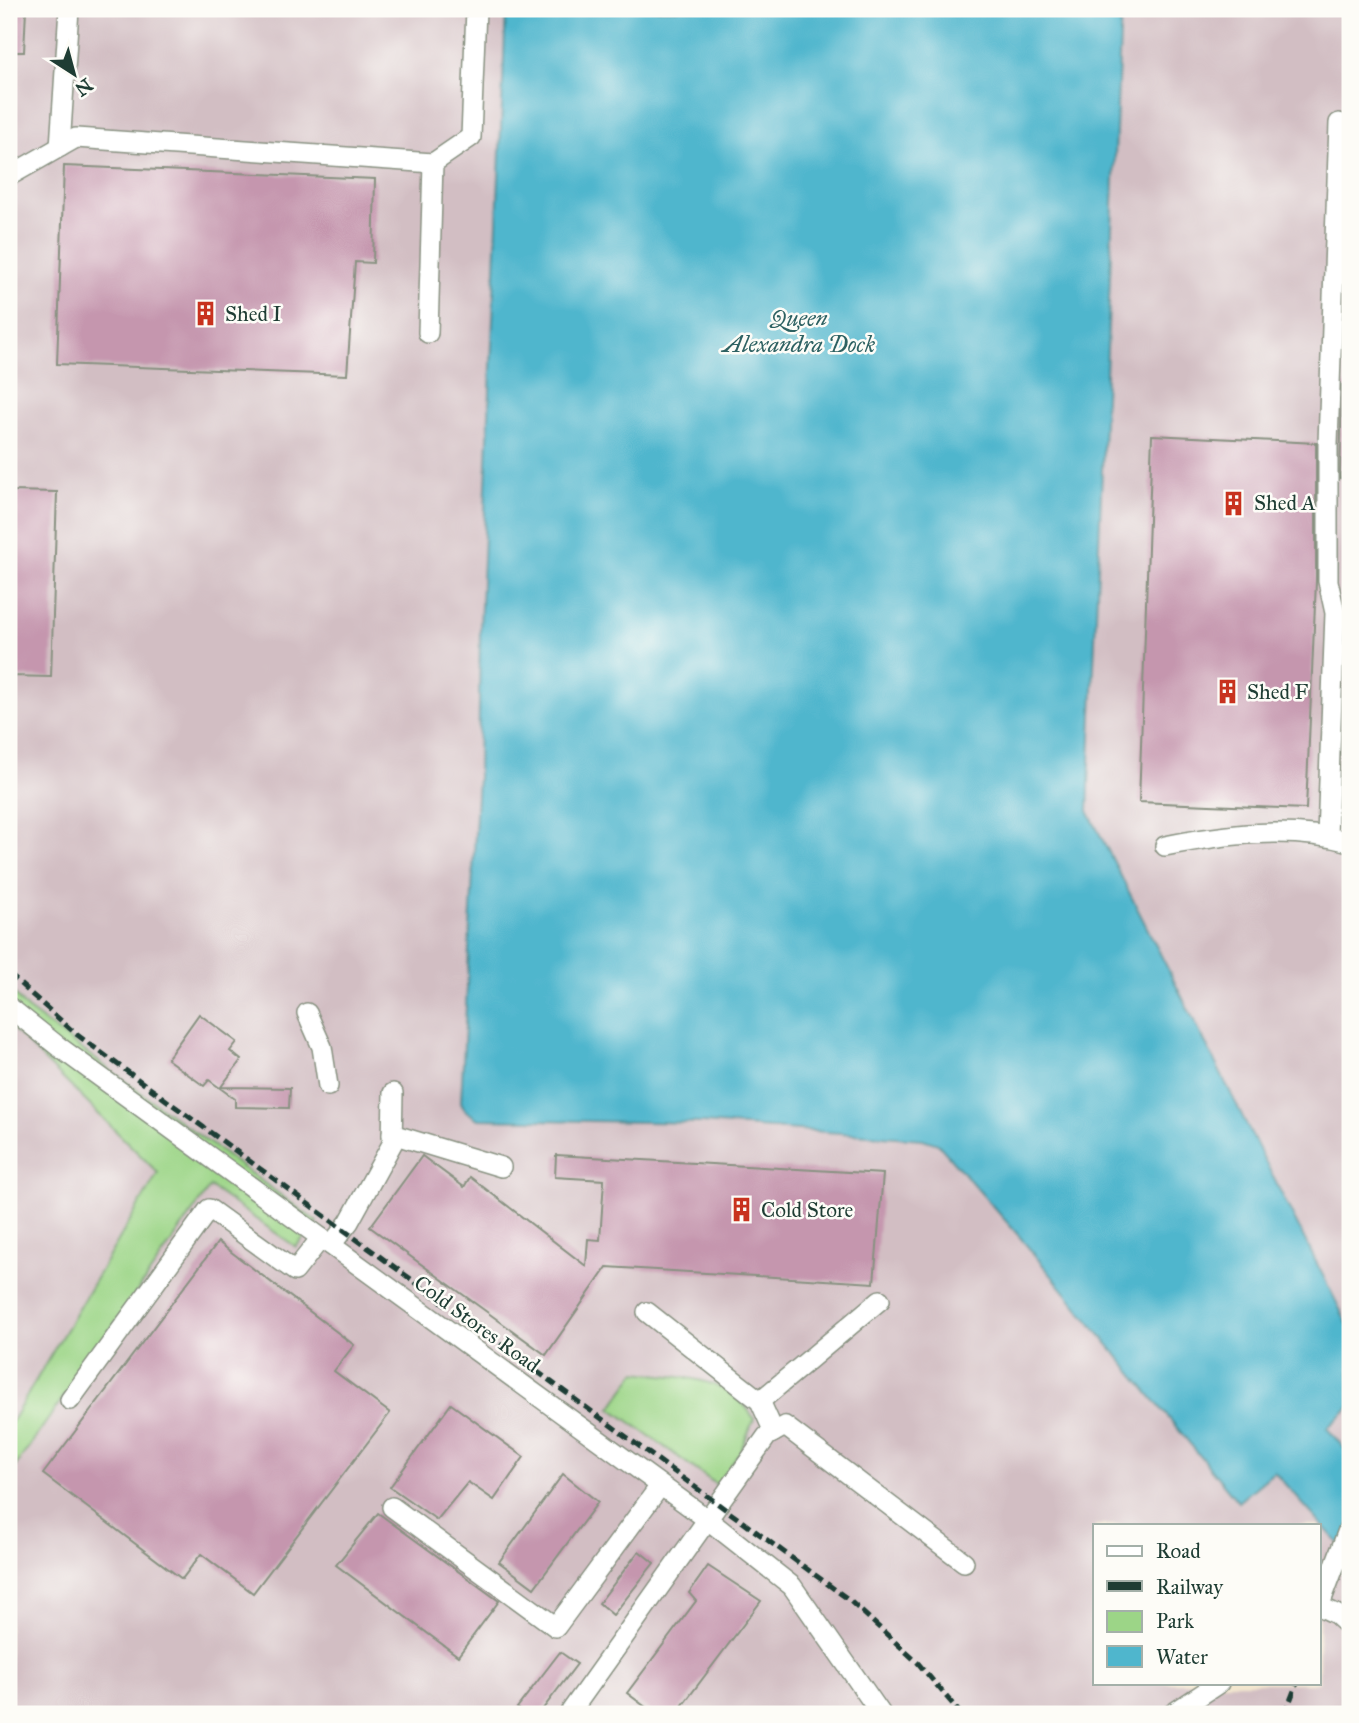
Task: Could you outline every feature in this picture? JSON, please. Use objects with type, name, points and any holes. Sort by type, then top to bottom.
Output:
[{"type":"street","points":[[60,147],[69,9]]},
{"type":"street","points":[[9,176],[76,138],[433,163],[471,137],[476,9]]},
{"type":"street","points":[[1327,836],[1335,613],[1328,581],[1328,444],[1339,123]]},
{"type":"street","points":[[428,333],[433,163]]},
{"type":"street","points":[[1332,668],[1350,660]]},
{"type":"street","points":[[1164,846],[1227,834],[1327,836],[1350,842]]},
{"type":"street","name":"Cold Stores Road","points":[[9,1007],[707,1519],[792,1586],[881,1714]]},
{"type":"street","points":[[307,1013],[322,1047],[328,1086]]},
{"type":"street","points":[[70,1400],[209,1209],[295,1271],[326,1242],[375,1178],[392,1143],[393,1093]]},
{"type":"street","points":[[392,1134],[501,1167]]},
{"type":"street","points":[[760,1401],[880,1300]]},
{"type":"street","points":[[648,1312],[760,1401],[774,1432]]},
{"type":"street","points":[[569,1714],[767,1436],[785,1426],[964,1562]]},
{"type":"street","points":[[391,1507],[556,1627],[660,1486]]},
{"type":"street","points":[[1320,1603],[1350,1525]]},
{"type":"street","points":[[1320,1606],[1336,1614],[1350,1628]]},
{"type":"street","points":[[1172,1714],[1217,1684]]},
{"type":"shaded area","points":[[9,9],[1350,9],[1350,1714],[9,1714]]},
{"type":"green space","points":[[9,988],[27,1009],[317,1222],[296,1247],[210,1187],[10,1474],[9,1426],[158,1173],[9,1025]]},
{"type":"green space","points":[[636,1372],[702,1381],[732,1394],[744,1405],[754,1419],[740,1452],[717,1485],[611,1408]]},
{"type":"water","name":"Queen Alexandra Dock","points":[[506,9],[1121,9],[1088,811],[1350,1329],[1350,1407],[1327,1428],[1350,1455],[1350,1556],[1274,1472],[1238,1502],[1019,1236],[938,1144],[923,1139],[702,1123],[478,1119],[465,1110],[461,1102],[478,777],[480,630]]},
{"type":"building","points":[[9,9],[26,9],[24,52],[9,52]]},
{"type":"building","name":"Shed I","points":[[64,166],[375,179],[373,263],[355,262],[347,375],[57,364]]},
{"type":"building","points":[[1342,385],[1350,385],[1350,479],[1340,478]]},
{"type":"building","name":"Shed F","points":[[1152,435],[1316,443],[1316,581],[1306,809],[1139,802]]},
{"type":"building","points":[[9,491],[57,492],[51,677],[9,676]]},
{"type":"building","points":[[199,1014],[237,1042],[230,1051],[241,1060],[221,1087],[290,1088],[289,1108],[235,1107],[235,1099],[209,1080],[204,1086],[167,1059]]},
{"type":"building","name":"Cold Store","points":[[556,1155],[883,1174],[874,1283],[607,1267],[546,1355],[370,1227],[422,1156],[464,1187],[470,1177],[586,1266],[588,1239],[600,1240],[604,1180],[555,1177]]},
{"type":"building","points":[[218,1242],[354,1345],[334,1371],[390,1413],[253,1593],[201,1554],[182,1579],[43,1474]]},
{"type":"building","points":[[451,1404],[524,1457],[494,1500],[468,1482],[437,1520],[390,1487]]},
{"type":"building","points":[[563,1474],[598,1502],[534,1588],[499,1562]]},
{"type":"building","points":[[378,1513],[499,1601],[458,1656],[336,1565]]},
{"type":"building","points":[[639,1551],[654,1563],[613,1615],[599,1603]]},
{"type":"building","points":[[708,1566],[761,1601],[676,1714],[655,1714],[627,1693],[696,1601],[689,1593]]},
{"type":"building","points":[[560,1652],[577,1664],[539,1714],[526,1714],[517,1708]]},
{"type":"railway","points":[[9,974],[76,1034],[848,1599],[918,1663],[961,1714]]},
{"type":"railway","points":[[1285,1714],[1297,1684]]},
{"type":"place","name":"Shed I","points":[[205,314]]},
{"type":"place","name":"Shed A","points":[[1234,503]]},
{"type":"place","name":"Shed F","points":[[1227,692]]},
{"type":"place","name":"Cold Store","points":[[741,1210]]}]
